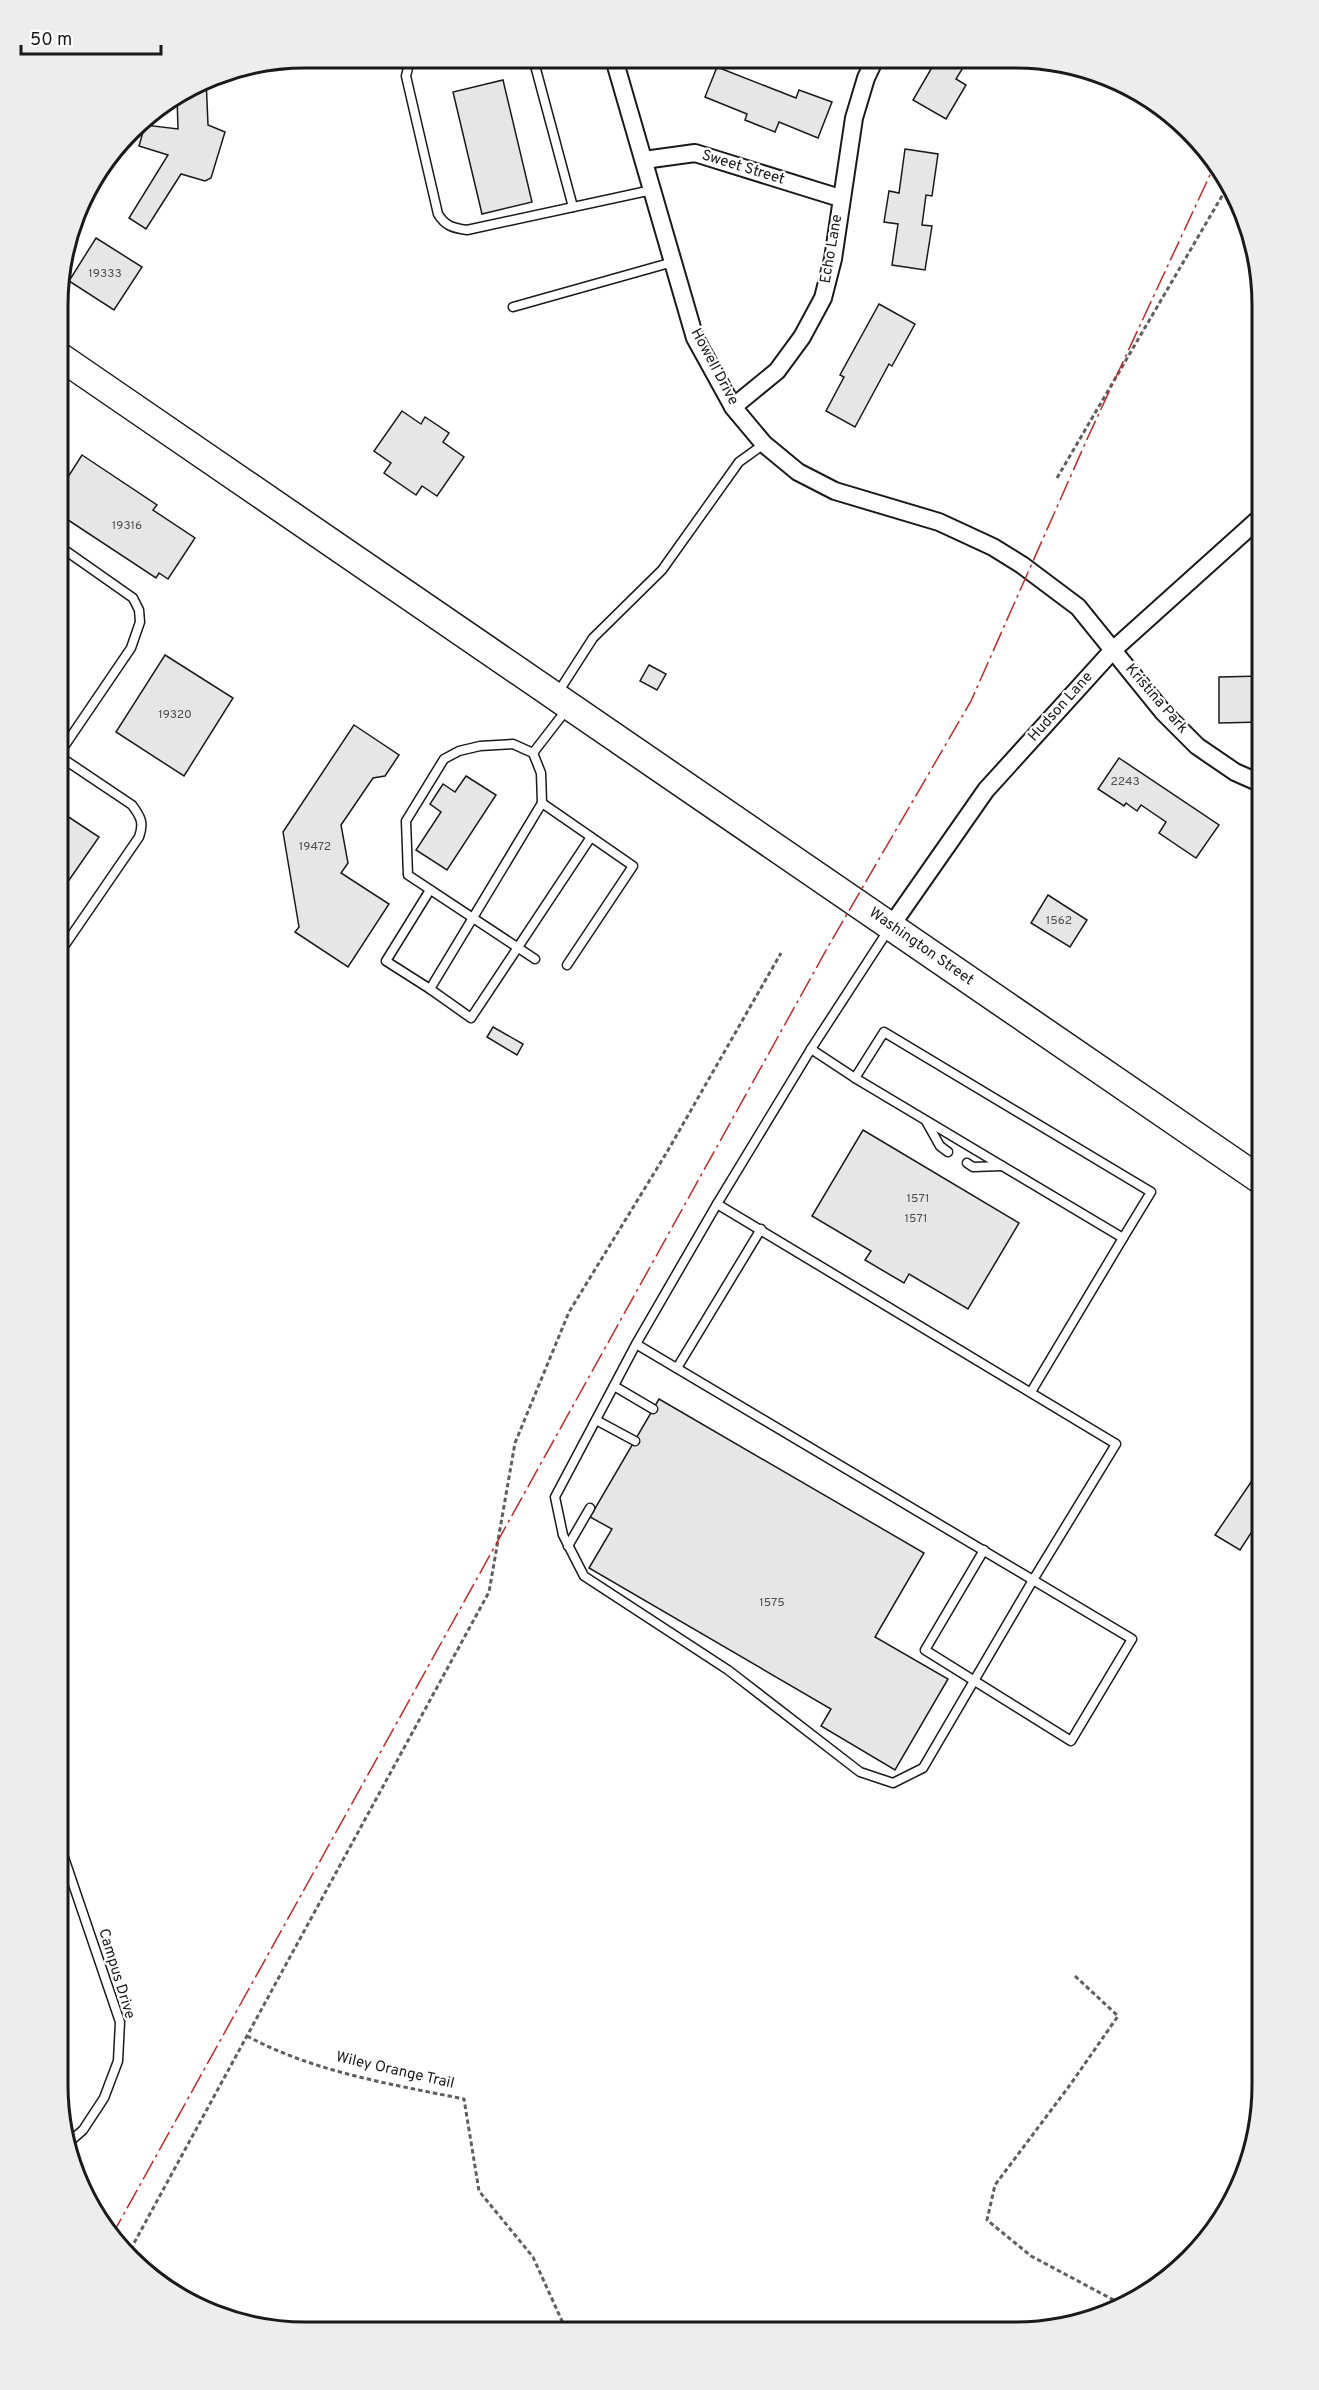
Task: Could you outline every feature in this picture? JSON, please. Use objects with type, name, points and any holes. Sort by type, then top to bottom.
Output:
[{"type":"main road","name":"Washington Street","points":[[68,363],[1252,1174]]},
{"type":"street","name":"Howell Drive","points":[[617,68],[695,338],[733,407],[764,444],[798,472],[835,491],[939,522],[993,547],[1022,565],[1078,607],[1113,650]]},
{"type":"street","name":"Echo Lane","points":[[733,407],[777,371],[801,337],[823,298],[833,259],[840,198],[854,118],[870,68]]},
{"type":"street","name":"Sweet Street","points":[[644,160],[695,153],[840,198]]},
{"type":"street","name":"Hudson Lane","points":[[891,926],[986,790],[1113,650],[1252,525]]},
{"type":"street","name":"Kristina Park","points":[[1113,650],[1163,712],[1197,746],[1234,772],[1252,780]]},
{"type":"lane","points":[[408,68],[406,76],[438,214],[442,222],[451,228],[466,231],[652,190]]},
{"type":"lane","points":[[536,68],[573,207]]},
{"type":"lane","points":[[513,307],[673,262]]},
{"type":"lane","points":[[533,753],[568,705],[593,638],[662,570],[739,462],[764,444]]},
{"type":"lane","points":[[68,552],[133,598],[140,610],[140,622],[131,648],[68,740]]},
{"type":"lane","points":[[430,989],[473,917],[542,803],[541,773],[533,753],[513,744],[491,745],[459,751],[444,759],[405,821],[408,875],[473,917],[535,959]]},
{"type":"lane","points":[[68,762],[132,805],[140,816],[143,826],[139,837],[68,940]]},
{"type":"lane","points":[[542,803],[633,866],[567,965]]},
{"type":"lane","points":[[430,890],[386,961],[471,1018],[591,837]]},
{"type":"lane","points":[[717,1204],[1116,1444],[923,1768],[893,1783],[860,1772],[728,1670],[584,1576],[563,1535],[555,1497],[636,1344],[717,1204],[811,1049],[891,926]]},
{"type":"lane","points":[[855,1078],[884,1032],[1151,1192],[1030,1392]]},
{"type":"lane","points":[[811,1049],[855,1078],[1123,1238]]},
{"type":"lane","points":[[926,1120],[940,1146],[948,1152]]},
{"type":"lane","points":[[968,1163],[973,1167],[1002,1166]]},
{"type":"lane","points":[[677,1368],[761,1229]]},
{"type":"lane","points":[[636,1344],[984,1550],[1132,1639],[1071,1741],[925,1650],[984,1550]]},
{"type":"lane","points":[[614,1386],[653,1410]]},
{"type":"lane","points":[[596,1420],[635,1441]]},
{"type":"lane","points":[[568,1546],[590,1508]]},
{"type":"lane","name":"Campus Drive","points":[[68,1869],[120,2022],[118,2061],[104,2098],[83,2130],[74,2138]]},
{"type":"path","points":[[1057,478],[1224,193]]},
{"type":"path","points":[[132,2248],[489,1592],[515,1443],[569,1312],[667,1152],[780,953]]},
{"type":"path","points":[[1075,1976],[1118,2016],[995,2186],[987,2220],[1031,2256],[1114,2300]]},
{"type":"path","name":"Wiley Orange Trail","points":[[246,2036],[275,2052],[341,2073],[464,2099],[479,2191],[533,2257],[562,2322]]},
{"type":"building","points":[[717,68],[720,68],[796,98],[799,90],[832,102],[818,138],[779,122],[775,132],[745,120],[747,114],[705,97]]},
{"type":"building","points":[[932,68],[963,68],[956,79],[966,85],[946,119],[913,100]]},
{"type":"building","points":[[503,80],[532,202],[482,214],[453,92]]},
{"type":"building","points":[[206,89],[208,125],[225,132],[211,178],[205,181],[181,174],[146,229],[129,218],[168,155],[139,146],[143,131],[149,125],[178,129],[177,104]]},
{"type":"building","points":[[905,149],[938,154],[932,196],[926,195],[922,225],[932,226],[925,270],[892,265],[898,224],[884,222],[889,191],[899,193]]},
{"type":"building","points":[[96,238],[142,267],[114,310],[69,281]]},
{"type":"building","points":[[879,304],[915,324],[892,366],[889,364],[855,427],[826,411],[844,377],[840,375]]},
{"type":"building","points":[[402,411],[421,424],[425,417],[449,433],[443,442],[464,457],[437,496],[422,486],[416,495],[384,473],[391,463],[374,451]]},
{"type":"building","points":[[82,455],[157,505],[153,510],[195,538],[168,579],[159,573],[156,578],[68,520],[68,477]]},
{"type":"building","points":[[165,655],[233,698],[184,776],[116,732]]},
{"type":"building","points":[[649,665],[666,674],[657,690],[640,681]]},
{"type":"building","points":[[1252,676],[1252,722],[1219,723],[1219,677]]},
{"type":"building","points":[[354,725],[399,755],[385,776],[373,778],[341,825],[348,863],[341,873],[389,904],[348,967],[295,932],[299,927],[283,832]]},
{"type":"building","points":[[1119,758],[1219,825],[1196,858],[1159,833],[1166,822],[1141,805],[1137,811],[1126,803],[1124,806],[1098,789]]},
{"type":"building","points":[[466,776],[496,795],[447,870],[416,850],[441,812],[430,804],[443,784],[455,792]]},
{"type":"building","points":[[68,817],[99,837],[68,882]]},
{"type":"building","points":[[1048,895],[1087,920],[1070,947],[1031,923]]},
{"type":"building","points":[[493,1027],[523,1044],[517,1055],[487,1037]]},
{"type":"building","points":[[863,1130],[1019,1223],[968,1309],[909,1274],[904,1283],[865,1260],[871,1251],[812,1216]]},
{"type":"building","points":[[659,1399],[924,1553],[875,1637],[948,1679],[895,1770],[821,1726],[831,1709],[589,1568],[612,1529],[590,1517]]},
{"type":"building","points":[[1252,1481],[1252,1531],[1240,1550],[1215,1535]]},
{"type":"power","points":[[115,2229],[829,945],[971,701],[1088,437],[1211,172]]}]
